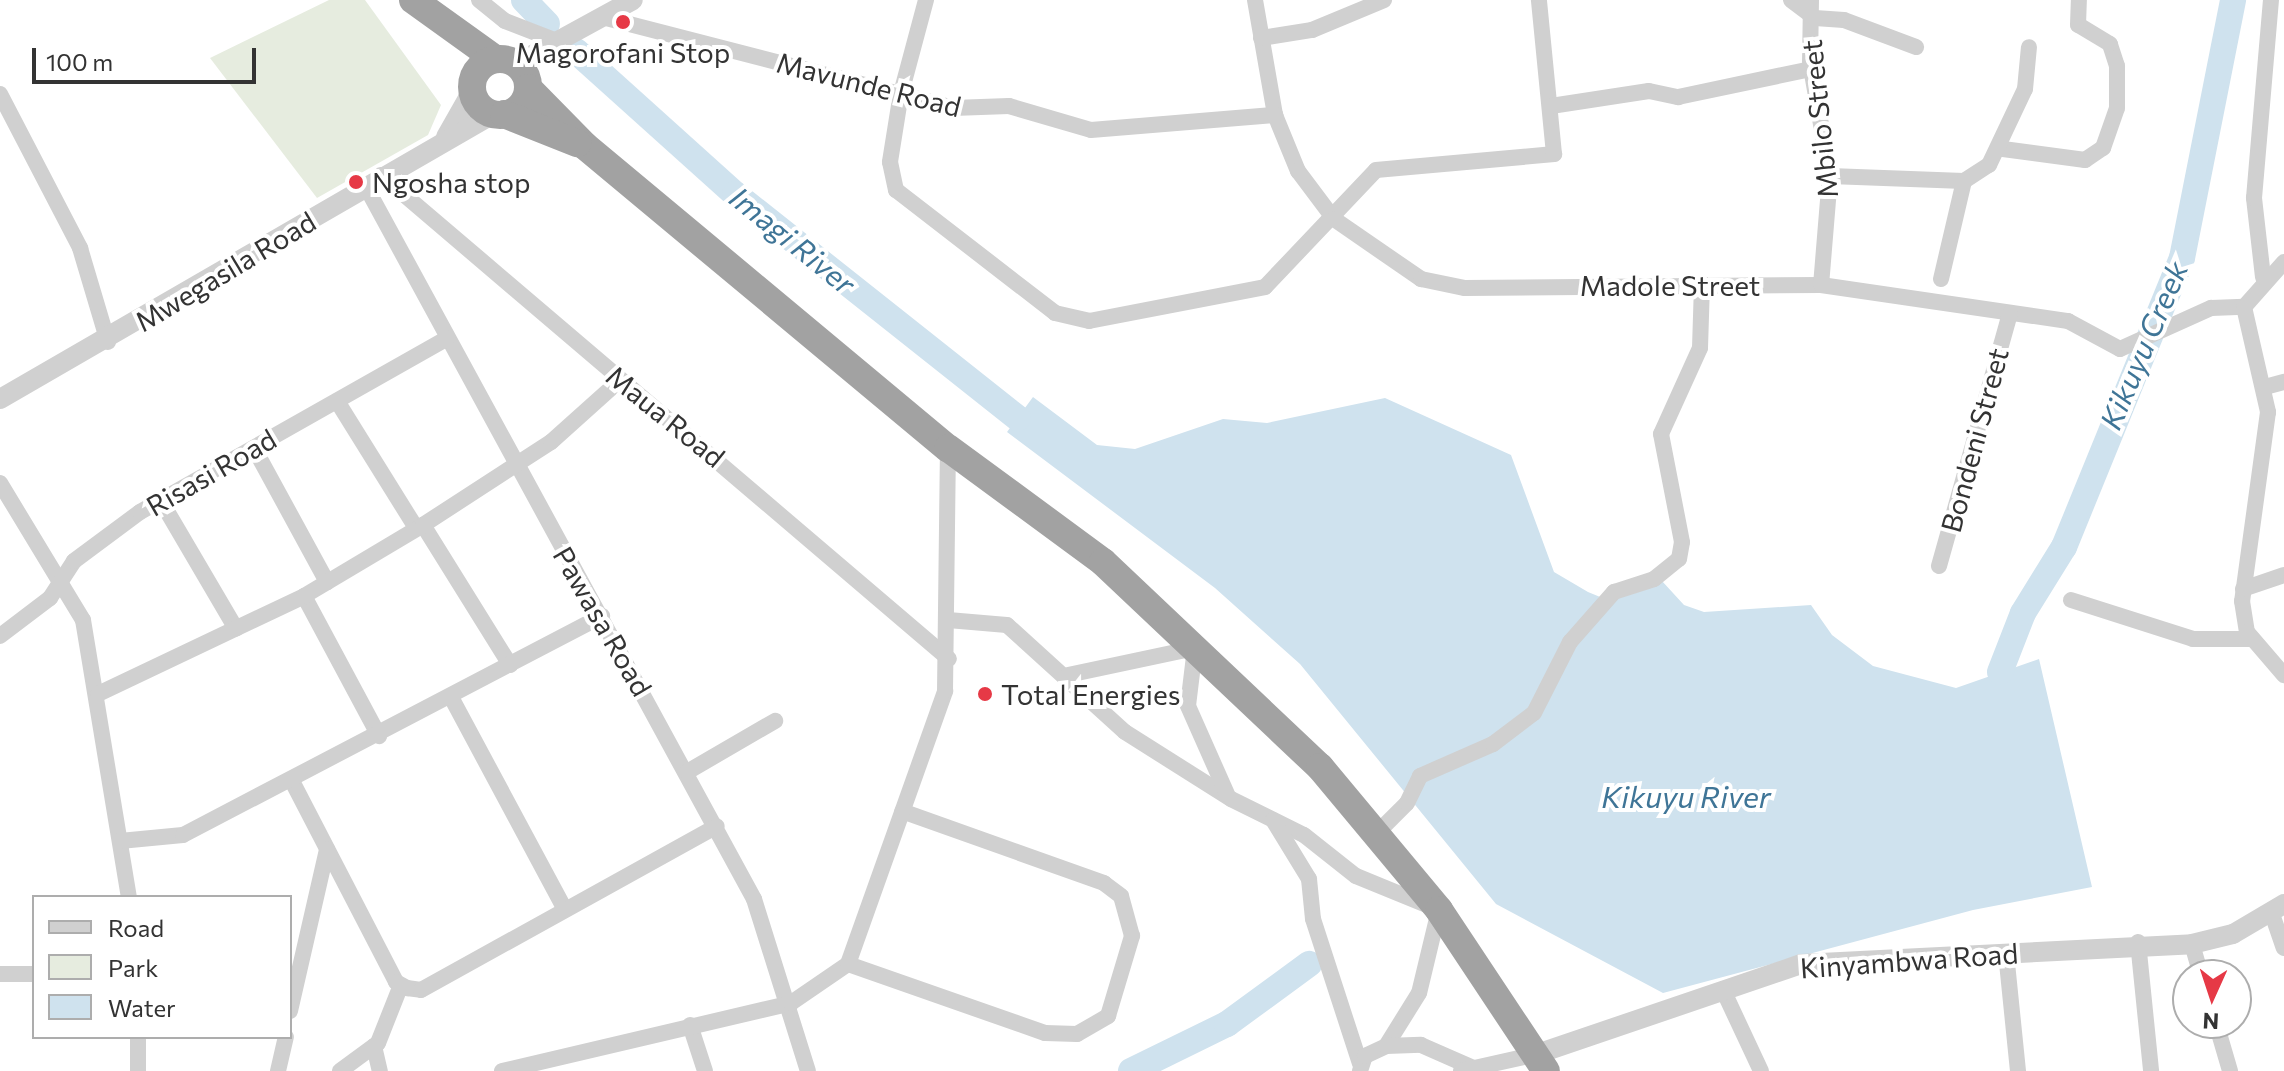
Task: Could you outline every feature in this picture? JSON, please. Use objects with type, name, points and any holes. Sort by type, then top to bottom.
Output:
[{"type":"highway","points":[[420,7],[517,73],[585,146],[948,448],[1103,562],[1195,648],[1377,833],[1439,910],[1542,1062]]},
{"type":"highway","points":[[420,7],[472,85],[498,114],[585,146]]},
{"type":"highway","points":[[472,85],[517,73]]},
{"type":"highway","points":[[498,114],[521,106],[517,73]]},
{"type":"street","points":[[479,0],[505,21],[562,43]]},
{"type":"street","points":[[517,73],[633,0]]},
{"type":"street","points":[[926,0],[901,93],[890,162],[905,202],[1073,320],[1265,287],[1334,219],[1376,170],[1548,158],[1556,145],[1539,0]]},
{"type":"street","name":"Madole Street","points":[[1255,0],[1275,115],[1298,171],[1334,219],[1400,266],[1445,286],[1821,285],[2068,321],[2120,349],[2211,308],[2244,307]]},
{"type":"street","points":[[1261,38],[1312,30],[1384,0]]},
{"type":"street","points":[[1791,0],[1811,4],[1815,18],[1844,20],[1916,47]]},
{"type":"street","points":[[2003,149],[2085,160],[2103,148],[2117,108],[2117,66],[2110,44],[2078,25],[2079,0]]},
{"type":"street","points":[[2263,277],[2254,198],[2271,0]]},
{"type":"street","name":"Mbilo Street","points":[[1811,4],[1811,69],[1830,176],[1821,285]]},
{"type":"street","name":"Mavunde Road","points":[[606,18],[953,108],[1009,106],[1112,132],[1275,115]]},
{"type":"street","points":[[1924,301],[1941,279],[1964,181],[2003,149],[2025,89],[2029,47]]},
{"type":"street","points":[[1551,106],[1649,91],[1678,97],[1811,69]]},
{"type":"street","points":[[446,137],[472,85]]},
{"type":"street","points":[[0,94],[80,248],[108,342]]},
{"type":"street","name":"Mwegasila Road","points":[[0,399],[108,342],[446,137],[498,114]]},
{"type":"street","points":[[1830,176],[1964,181]]},
{"type":"street","name":"Pawasa Road","points":[[373,180],[447,338],[511,464],[602,616],[754,899],[791,1003],[808,1071]]},
{"type":"street","name":"Maua Road","points":[[373,180],[620,380],[949,659]]},
{"type":"street","points":[[2284,262],[2263,277],[2244,307],[2265,387],[2267,443],[2243,589],[2242,616],[2252,639],[2284,675]]},
{"type":"street","points":[[1941,279],[1951,305]]},
{"type":"street","points":[[1377,833],[1407,803],[1420,776],[1493,744],[1534,713],[1570,642],[1614,592],[1654,579],[1679,559],[1682,542],[1661,434],[1700,348],[1702,283]]},
{"type":"street","name":"Bondeni Street","points":[[1939,566],[2010,314]]},
{"type":"street","name":"Risasi Road","points":[[0,636],[37,611],[60,579],[91,547],[161,501],[447,338]]},
{"type":"street","points":[[98,694],[304,596],[420,527],[511,464],[551,442],[620,380]]},
{"type":"street","points":[[2265,387],[2284,382]]},
{"type":"street","points":[[337,401],[510,665]]},
{"type":"street","points":[[254,448],[327,582]]},
{"type":"street","points":[[502,1071],[536,1066],[690,1025],[791,1003],[848,964],[945,691],[949,659],[948,448]]},
{"type":"street","points":[[0,483],[83,620],[98,694],[129,895]]},
{"type":"street","points":[[161,501],[236,629]]},
{"type":"street","points":[[2243,589],[2284,575]]},
{"type":"street","points":[[304,596],[379,736]]},
{"type":"street","points":[[2071,600],[2193,639],[2252,639]]},
{"type":"street","points":[[120,841],[183,835],[293,783],[602,616]]},
{"type":"street","points":[[948,620],[1007,625],[1068,675],[1125,732],[1231,799],[1273,820],[1356,876],[1439,910],[1419,993],[1386,1046],[1360,1068],[1316,929],[1309,879],[1273,820]]},
{"type":"street","points":[[1068,675],[1195,648],[1188,706],[1231,799]]},
{"type":"street","points":[[451,697],[563,906]]},
{"type":"street","points":[[687,772],[775,721]]},
{"type":"street","points":[[293,783],[401,985],[421,990],[563,906],[717,826]]},
{"type":"street","points":[[848,964],[1045,1033],[1077,1034],[1108,1016],[1132,936],[1121,896],[1104,883],[902,811]]},
{"type":"street","points":[[292,1002],[327,849]]},
{"type":"street","points":[[2277,908],[2284,948]]},
{"type":"street","name":"Kinyambwa Road","points":[[1542,1062],[1801,964],[2138,942],[2192,944],[2233,934],[2277,908]]},
{"type":"street","points":[[2138,942],[2151,1071]]},
{"type":"street","points":[[2192,944],[2196,959]]},
{"type":"street","points":[[2006,953],[2018,1071]]},
{"type":"street","points":[[0,974],[32,974]]},
{"type":"street","points":[[340,1071],[374,1046],[401,985]]},
{"type":"street","points":[[1724,992],[1761,1071]]},
{"type":"street","points":[[690,1025],[705,1071]]},
{"type":"street","points":[[138,1039],[138,1071]]},
{"type":"street","points":[[278,1071],[286,1039]]},
{"type":"street","points":[[2221,1039],[2230,1071]]},
{"type":"street","points":[[1386,1046],[1421,1045],[1466,1069],[1542,1062]]},
{"type":"street","points":[[374,1046],[380,1071]]},
{"type":"green space","points":[[329,0],[365,0],[441,105],[428,135],[317,198],[210,58]]},
{"type":"water","name":"Kikuyu River","points":[[1033,397],[1097,445],[1135,449],[1223,419],[1267,423],[1385,398],[1511,455],[1554,572],[1610,601],[1662,581],[1684,605],[1704,612],[1811,605],[1832,635],[1873,666],[1956,688],[2039,659],[2092,887],[1973,910],[1663,993],[1496,904],[1300,664],[1215,588],[1007,432]]},
{"type":"waterway","name":"Imagi River","points":[[524,0],[547,24]]},
{"type":"waterway","name":"Kikuyu Creek","points":[[2000,672],[2023,613],[2064,547],[2182,258],[2233,0]]},
{"type":"waterway","name":"Imagi River","points":[[576,51],[735,194],[1018,418]]},
{"type":"waterway","name":"Kikuyu River","points":[[1131,1071],[1227,1024],[1309,964]]},
{"type":"place","name":"Magorofani Stop","points":[[623,22]]},
{"type":"place","name":"Ngosha stop","points":[[356,182]]},
{"type":"place","name":"Total Energies","points":[[985,694]]}]
